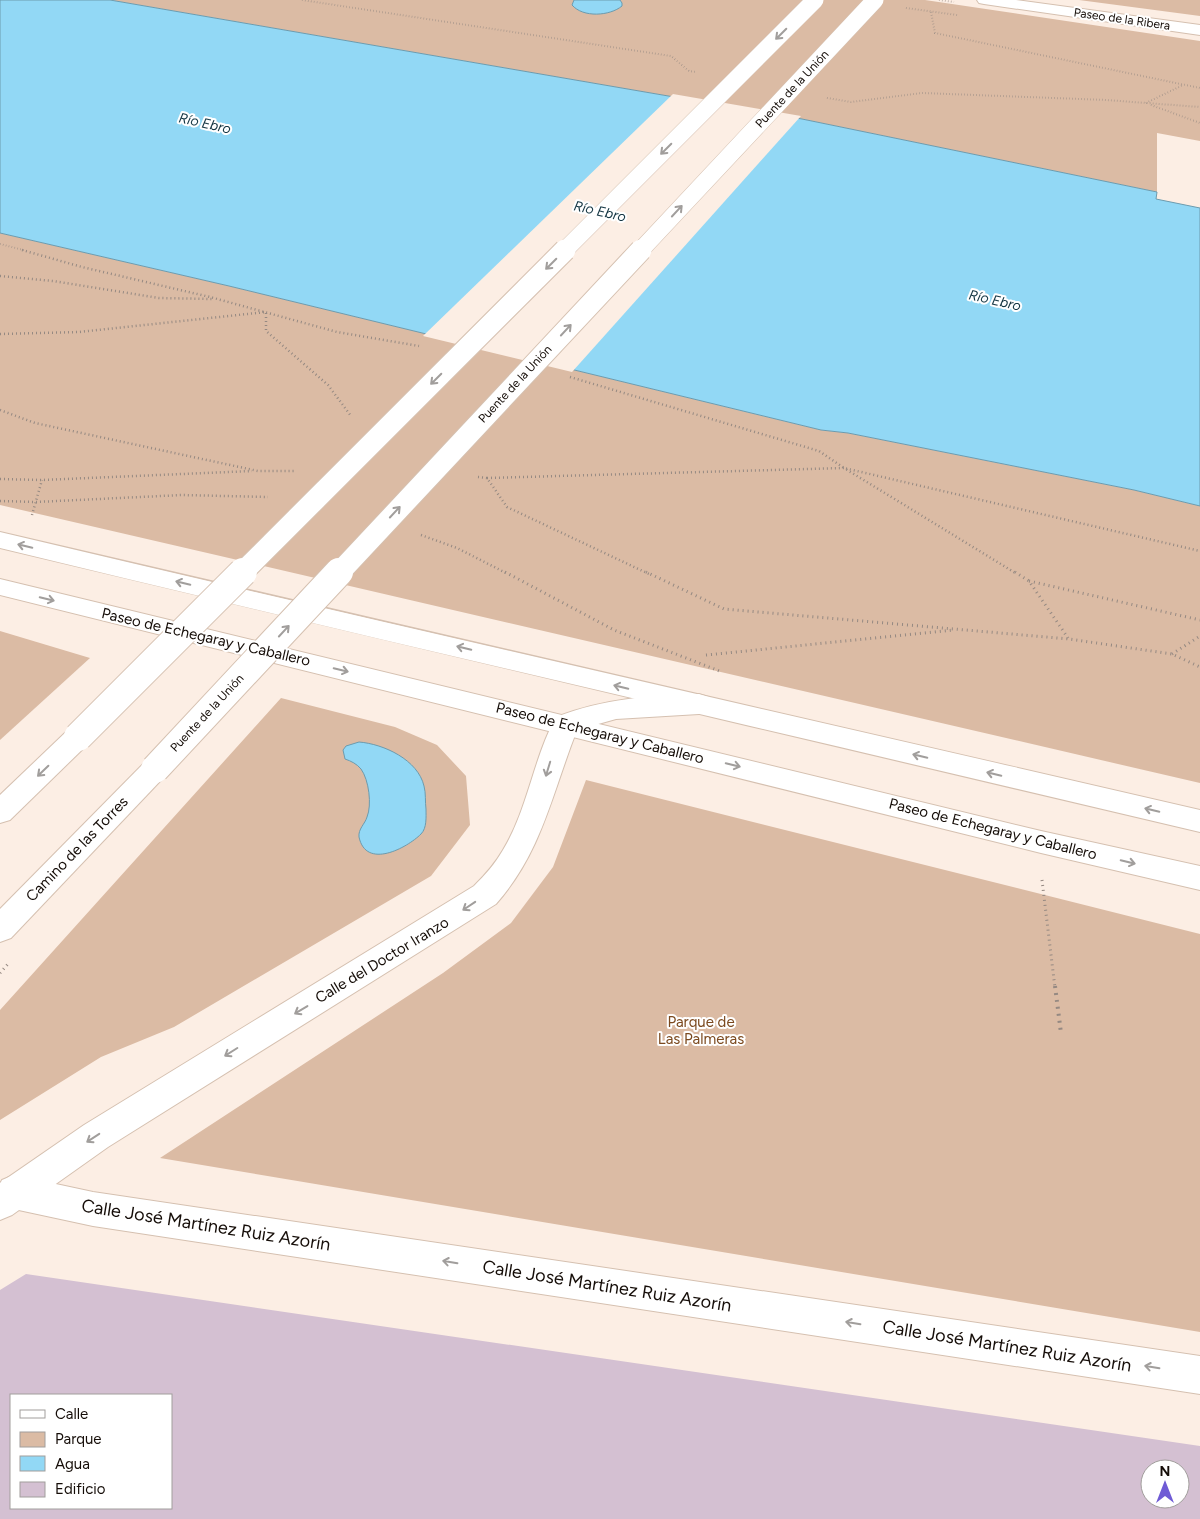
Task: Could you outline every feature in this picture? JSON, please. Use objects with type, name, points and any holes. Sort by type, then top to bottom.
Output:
[{"type":"main road","points":[[0,812],[78,737],[815,0]]},
{"type":"main road","name":"Puente de la Unión","points":[[155,769],[875,0]]},
{"type":"main road","name":"Paseo de la Ribera","points":[[984,0],[1200,30]]},
{"type":"main road","points":[[0,540],[384,632],[448,644],[642,692],[703,704],[1200,821]]},
{"type":"main road","name":"Paseo de Echegaray y Caballero","points":[[0,587],[1042,842],[1200,878]]},
{"type":"main road","points":[[566,724],[586,715],[626,706],[703,704]]},
{"type":"main road","name":"Calle del Doctor Iranzo","points":[[7,1198],[96,1136],[485,895],[504,875],[520,849],[550,761],[566,724]]},
{"type":"main road","name":"Camino de las Torres","points":[[0,929],[155,769]]},
{"type":"main road","name":"Calle José Martínez Ruiz Azorín","points":[[7,1198],[94,1209],[1200,1375]]},
{"type":"path","points":[[931,12],[935,33],[1200,88]]},
{"type":"path","points":[[1183,85],[1146,103],[1200,123]]},
{"type":"path","points":[[0,244],[82,267],[220,300],[337,332],[392,340]]},
{"type":"path","points":[[0,276],[53,281],[159,298],[220,300]]},
{"type":"path","points":[[0,334],[79,332],[266,312]]},
{"type":"path","points":[[266,312],[266,331],[328,385]]},
{"type":"path","points":[[572,377],[819,451],[1029,581],[1200,620]]},
{"type":"path","points":[[0,410],[35,423],[258,471]]},
{"type":"path","points":[[477,477],[636,475],[844,468],[1200,551]]},
{"type":"path","points":[[0,479],[42,480],[296,471]]},
{"type":"path","points":[[486,478],[508,507],[724,609],[1069,639],[1172,654],[1200,667]]},
{"type":"path","points":[[30,519],[42,480]]},
{"type":"path","points":[[0,501],[36,502],[182,495],[272,498]]},
{"type":"path","points":[[420,534],[457,548],[534,586],[614,630],[731,674]]},
{"type":"path","points":[[1029,581],[1069,639]]},
{"type":"path","points":[[706,656],[964,630]]},
{"type":"path","points":[[1172,654],[1200,636]]},
{"type":"path","points":[[1042,880],[1061,1032]]},
{"type":"green space","points":[[110,0],[925,0],[1200,41],[1200,141],[1157,133],[1157,192],[802,119]]},
{"type":"green space","points":[[1079,0],[1200,0],[1200,16]]},
{"type":"green space","points":[[0,233],[229,286],[821,430],[848,433],[1134,490],[1200,506],[1200,783],[0,505]]},
{"type":"green space","points":[[0,631],[90,658],[0,740]]},
{"type":"green space","points":[[281,698],[395,727],[437,745],[466,776],[470,825],[431,876],[174,1027],[101,1057],[0,1120],[0,1010]]},
{"type":"green space","name":"Parque de Las Palmeras","points":[[586,780],[1200,934],[1200,1332],[160,1158],[443,973],[511,923],[553,867]]},
{"type":"water","name":"Río Ebro","points":[[0,0],[110,0],[802,119],[1157,192],[1156,199],[1200,208],[1200,506],[1134,490],[848,433],[821,430],[229,286],[0,233]]},
{"type":"water","points":[[574,0],[620,0],[622,6],[604,14],[589,14],[572,5]]},
{"type":"water","points":[[359,742],[379,746],[399,755],[415,768],[421,777],[425,795],[425,826],[423,832],[415,840],[397,850],[378,854],[370,852],[363,847],[359,837],[369,812],[368,786],[361,769],[345,759],[343,750],[346,746]]},
{"type":"pier","points":[[673,94],[801,116],[572,372],[423,336]]},
{"type":"building","points":[[26,1274],[1200,1446],[1200,1519],[0,1519],[0,1290]]}]
